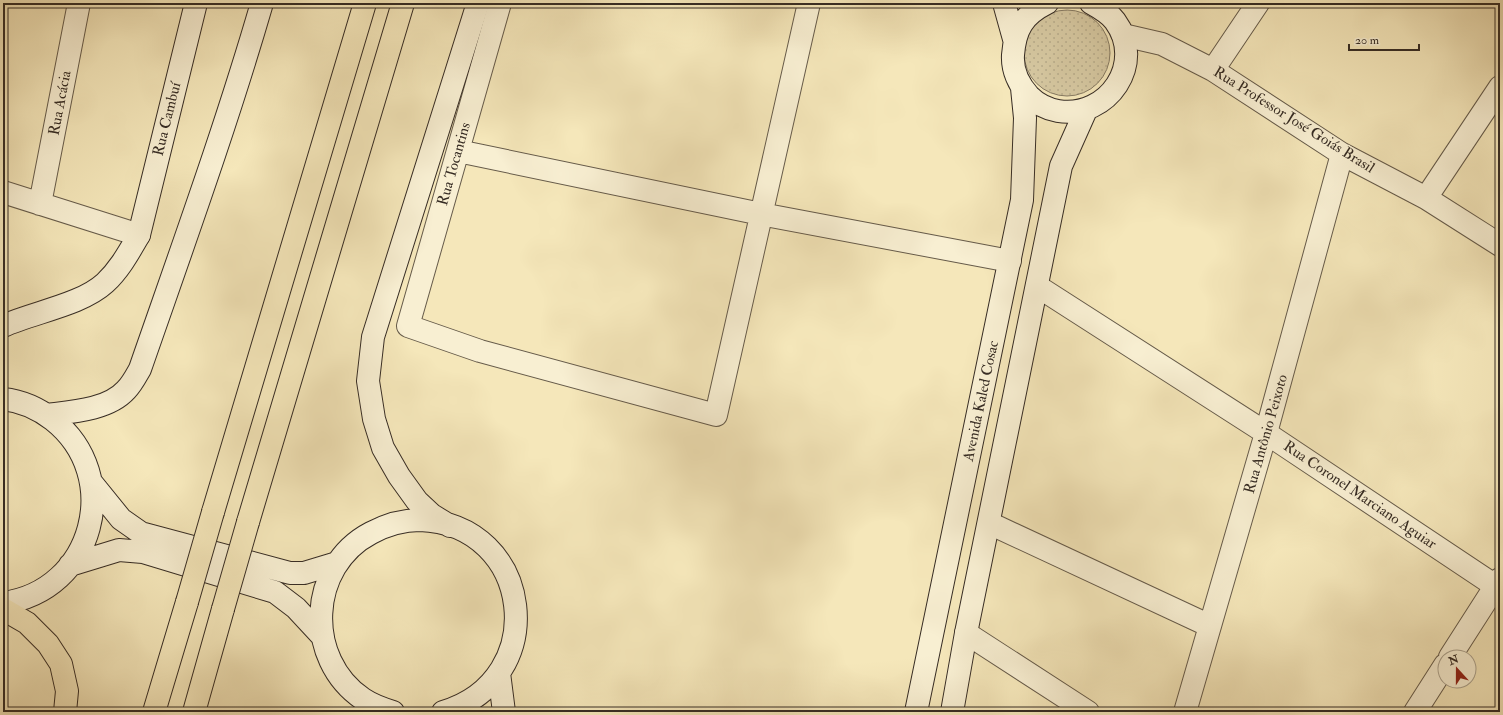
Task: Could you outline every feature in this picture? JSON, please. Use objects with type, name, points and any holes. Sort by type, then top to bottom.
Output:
[{"type":"highway","points":[[154,712],[365,3]]},
{"type":"highway","points":[[194,712],[248,522],[403,3]]},
{"type":"highway","points":[[3,608],[27,623],[48,644],[61,664],[67,691],[65,712]]},
{"type":"street","name":"Rua Acácia","points":[[40,204],[79,3]]},
{"type":"street","name":"Rua Cambuí","points":[[5,328],[90,294],[105,283],[125,260],[139,235],[196,3]]},
{"type":"street","points":[[47,415],[79,412],[110,402],[126,390],[140,369],[231,102],[262,3]]},
{"type":"street","points":[[450,526],[432,515],[417,501],[399,476],[383,448],[374,419],[368,381],[373,337],[478,3]]},
{"type":"street","name":"Rua Tocantins","points":[[500,3],[408,326],[480,350],[716,416],[761,214]]},
{"type":"street","points":[[761,214],[809,3]]},
{"type":"street","points":[[1004,3],[1014,39],[1012,64],[1022,88],[1034,101],[1051,109],[1069,112],[1086,110],[1103,101],[1116,88],[1124,72],[1126,53],[1122,35],[1115,21],[1097,5]]},
{"type":"street","points":[[1014,39],[1022,22],[1035,9],[1047,3]]},
{"type":"street","points":[[1214,70],[1258,3]]},
{"type":"street","name":"Rua Professor José Goiás Brasil","points":[[1122,35],[1162,44],[1214,70],[1342,154],[1426,198],[1500,246]]},
{"type":"street","points":[[1426,198],[1500,87]]},
{"type":"street","name":"Avenida Kaled Cosac","points":[[916,712],[1022,200],[1025,118],[1022,88]]},
{"type":"street","name":"Avenida Kaled Cosac","points":[[952,712],[966,633],[1061,166],[1086,110]]},
{"type":"street","points":[[458,151],[761,214],[1010,261]]},
{"type":"street","name":"Rua Antônio Peixoto","points":[[1185,712],[1266,433],[1342,154]]},
{"type":"street","points":[[3,192],[139,235]]},
{"type":"street","name":"Rua Coronel Marciano Aguiar","points":[[1037,286],[1266,433],[1498,585]]},
{"type":"street","points":[[3,603],[24,598],[41,590],[57,579],[70,566],[88,532],[92,513],[93,494],[91,482],[83,458],[74,441],[62,427],[47,415],[6,395]]},
{"type":"street","points":[[91,482],[121,519],[141,533],[290,573],[304,573],[337,563]]},
{"type":"street","points":[[393,712],[380,708],[363,699],[348,687],[336,672],[327,655],[322,636],[320,617],[322,598],[328,580],[337,563],[349,548],[364,536],[381,527],[400,522],[419,520],[438,522],[456,528],[474,537],[488,549],[500,564],[510,581],[515,599],[516,625],[514,637],[508,656],[499,673],[487,687],[472,699],[455,708],[443,712]]},
{"type":"street","points":[[989,523],[1210,626]]},
{"type":"street","points":[[70,566],[119,550],[143,552],[275,592],[296,608],[322,636]]},
{"type":"street","points":[[1455,649],[1498,585]]},
{"type":"street","points":[[966,633],[1088,712]]},
{"type":"street","points":[[499,673],[504,712]]},
{"type":"street","points":[[1415,712],[1437,678]]},
{"type":"shaded area","points":[[1067,10],[1084,13],[1098,22],[1107,36],[1110,53],[1107,70],[1098,84],[1084,93],[1067,96],[1050,93],[1036,84],[1027,70],[1024,53],[1027,36],[1036,22],[1050,13]]}]
